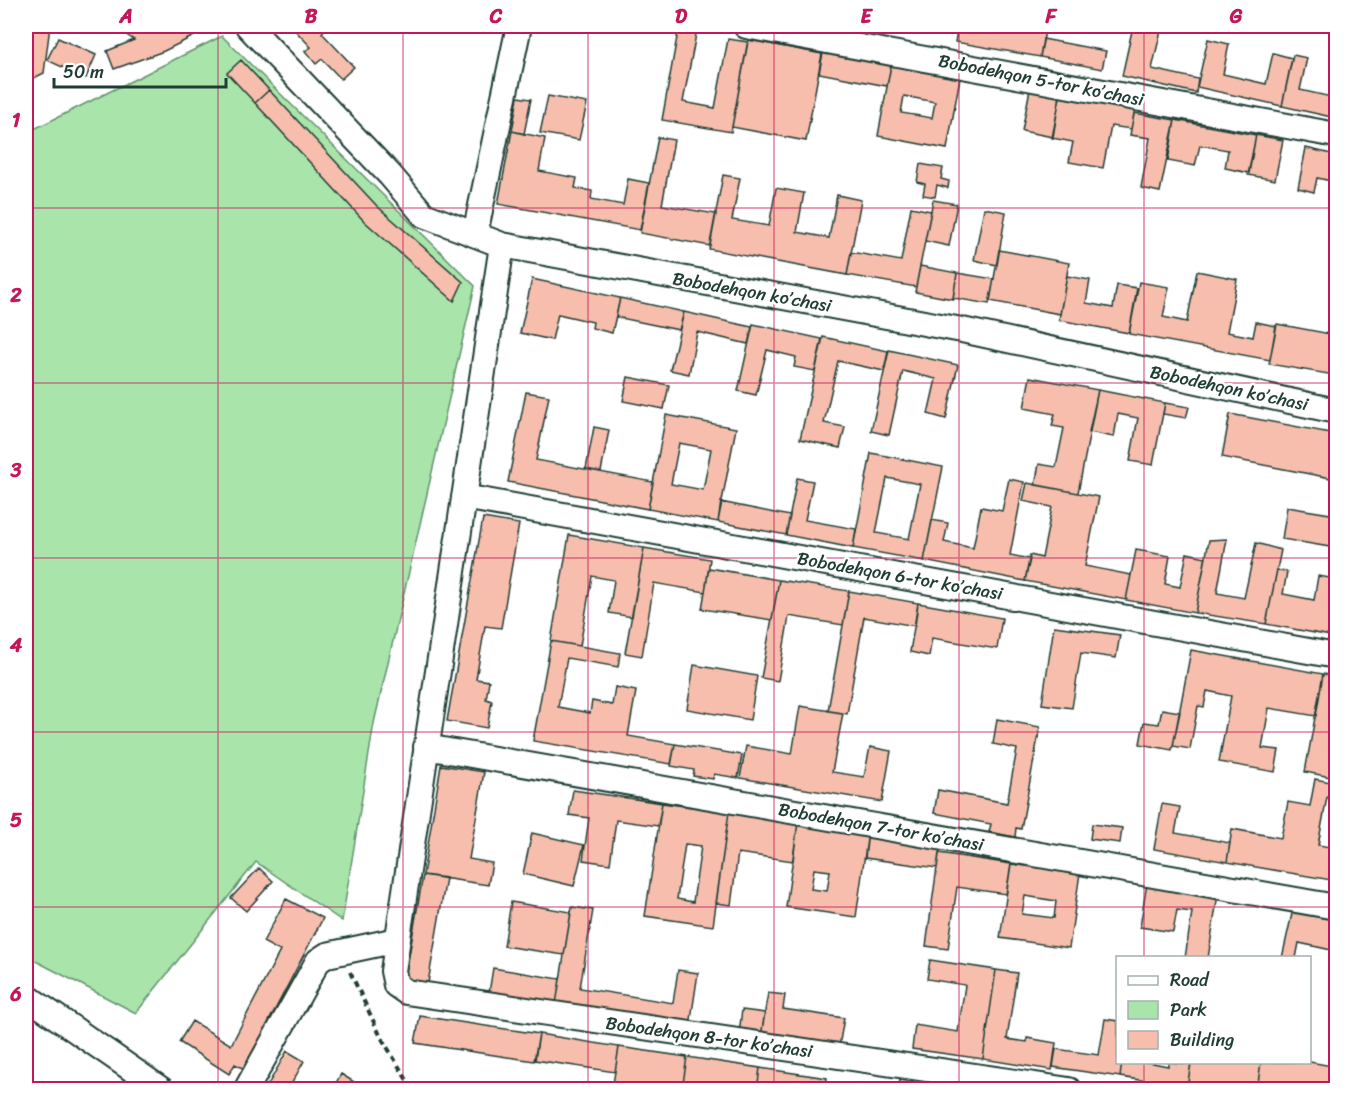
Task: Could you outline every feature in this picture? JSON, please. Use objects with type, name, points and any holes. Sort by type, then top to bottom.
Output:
[{"type":"street","name":"Bobodehqon koʼchasi","points":[[249,26],[390,175],[424,215],[502,245],[962,330],[1336,411]]},
{"type":"street","points":[[475,234],[519,26]]},
{"type":"street","name":"Bobodehqon 5-tor koʼchasi","points":[[746,26],[1336,135]]},
{"type":"street","name":"Bobodehqon 8-tor koʼchasi","points":[[502,245],[397,940],[393,971],[396,985],[406,992],[1069,1089]]},
{"type":"street","name":"Bobodehqon 6-tor koʼchasi","points":[[464,497],[1336,656]]},
{"type":"street","name":"Bobodehqon 7-tor koʼchasi","points":[[426,747],[1336,907]]},
{"type":"street","points":[[246,1089],[318,961],[327,955],[397,940]]},
{"type":"street","points":[[26,996],[162,1089]]},
{"type":"path","points":[[340,952],[381,1037],[413,1089]]},
{"type":"green space","points":[[222,36],[475,286],[374,723],[342,921],[256,862],[136,1013],[26,956],[26,133]]},
{"type":"building","points":[[26,26],[50,26],[44,73],[26,82]]},
{"type":"building","points":[[113,26],[214,26],[164,51],[114,69],[107,51],[134,40]]},
{"type":"building","points":[[291,26],[327,26],[322,33],[354,67],[341,79],[322,59],[316,64],[305,51],[311,47]]},
{"type":"building","points":[[679,26],[697,29],[683,102],[715,108],[728,39],[748,42],[731,132],[662,120]]},
{"type":"building","points":[[908,26],[958,26],[956,34]]},
{"type":"building","points":[[958,26],[1046,26],[1040,57],[955,42]]},
{"type":"building","points":[[1133,26],[1162,26],[1152,69],[1198,79],[1196,93],[1122,76]]},
{"type":"building","points":[[58,38],[96,55],[86,78],[47,60]]},
{"type":"building","points":[[1043,39],[1106,51],[1102,69],[1040,57]]},
{"type":"building","points":[[1208,39],[1229,44],[1223,74],[1266,84],[1273,53],[1292,58],[1282,106],[1197,87]]},
{"type":"building","points":[[748,40],[822,54],[806,141],[732,127]]},
{"type":"building","points":[[823,53],[891,65],[887,86],[819,73]]},
{"type":"building","points":[[1293,55],[1307,58],[1300,90],[1336,98],[1336,118],[1282,106]]},
{"type":"building","points":[[241,60],[269,90],[255,103],[227,73]]},
{"type":"building","points":[[891,65],[960,78],[947,149],[878,136]],"holes":[[[904,96],[935,102],[932,118],[901,113]]]},
{"type":"building","points":[[1030,89],[1060,95],[1053,137],[1022,131]]},
{"type":"building","points":[[269,90],[377,206],[463,282],[454,301],[364,221],[255,103]]},
{"type":"building","points":[[548,96],[587,103],[579,140],[540,133]]},
{"type":"building","points":[[518,97],[531,99],[524,134],[512,131]]},
{"type":"building","points":[[1060,97],[1135,110],[1131,129],[1111,126],[1103,168],[1069,162],[1073,142],[1052,138]]},
{"type":"building","points":[[1134,113],[1175,120],[1160,192],[1141,188],[1150,138],[1130,135]]},
{"type":"building","points":[[1175,120],[1256,135],[1249,173],[1225,168],[1228,150],[1200,145],[1195,166],[1168,161]]},
{"type":"building","points":[[512,131],[545,138],[539,171],[577,178],[575,188],[592,191],[591,199],[623,205],[628,179],[649,183],[640,230],[498,204]]},
{"type":"building","points":[[1256,135],[1283,140],[1275,180],[1248,175]]},
{"type":"building","points":[[658,137],[674,140],[662,205],[716,214],[710,246],[640,233]]},
{"type":"building","points":[[1306,148],[1336,155],[1336,182],[1317,178],[1314,192],[1298,188]]},
{"type":"building","points":[[920,164],[943,168],[941,179],[949,181],[948,188],[937,185],[935,197],[923,195],[925,184],[917,182]]},
{"type":"building","points":[[723,175],[740,178],[732,220],[769,226],[776,188],[804,193],[797,232],[829,238],[837,195],[861,200],[847,275],[709,249]]},
{"type":"building","points":[[933,200],[957,204],[949,246],[925,241]]},
{"type":"building","points":[[911,207],[931,211],[916,287],[847,275],[851,252],[901,261]]},
{"type":"building","points":[[984,208],[1006,212],[997,265],[974,260]]},
{"type":"building","points":[[999,250],[1069,263],[1060,314],[990,301]]},
{"type":"building","points":[[920,266],[957,273],[953,299],[915,292]]},
{"type":"building","points":[[1197,271],[1237,279],[1227,332],[1253,337],[1256,322],[1276,326],[1270,360],[1129,334],[1139,282],[1169,287],[1163,317],[1187,322]]},
{"type":"building","points":[[957,273],[994,279],[989,304],[953,298]]},
{"type":"building","points":[[1067,276],[1090,280],[1086,303],[1113,308],[1117,285],[1137,288],[1129,333],[1059,320]]},
{"type":"building","points":[[532,279],[620,298],[612,333],[592,328],[593,322],[558,314],[552,340],[520,333]]},
{"type":"building","points":[[620,298],[684,312],[679,330],[616,317]]},
{"type":"building","points":[[684,312],[752,327],[748,344],[697,332],[689,374],[670,370]]},
{"type":"building","points":[[753,324],[822,339],[815,371],[794,367],[796,357],[767,350],[756,395],[738,391]]},
{"type":"building","points":[[1277,324],[1336,335],[1334,375],[1269,364]]},
{"type":"building","points":[[823,337],[888,351],[884,371],[838,361],[824,423],[845,427],[840,448],[800,439]]},
{"type":"building","points":[[889,350],[958,365],[946,419],[928,414],[936,379],[903,371],[889,435],[871,431]]},
{"type":"building","points":[[628,377],[669,385],[664,409],[623,401]]},
{"type":"building","points":[[1030,377],[1098,390],[1078,493],[1035,485],[1039,464],[1056,467],[1064,428],[1052,426],[1055,414],[1024,408]]},
{"type":"building","points":[[1098,390],[1165,403],[1153,465],[1130,461],[1138,418],[1118,414],[1114,437],[1089,432]]},
{"type":"building","points":[[526,392],[549,396],[536,460],[653,482],[648,509],[508,482]]},
{"type":"building","points":[[1165,403],[1189,407],[1186,418],[1163,414]]},
{"type":"building","points":[[1230,414],[1336,434],[1336,479],[1222,457]]},
{"type":"building","points":[[666,415],[736,428],[718,522],[648,509]],"holes":[[[679,443],[711,449],[703,490],[671,484]]]},
{"type":"building","points":[[594,427],[609,430],[601,472],[586,469]]},
{"type":"building","points":[[871,453],[943,467],[924,561],[853,548]],"holes":[[[887,478],[920,484],[909,539],[876,533]]]},
{"type":"building","points":[[797,478],[813,481],[805,520],[856,529],[853,548],[786,535]]},
{"type":"building","points":[[1009,479],[1024,482],[1010,555],[1030,559],[1025,581],[924,561],[932,520],[948,523],[944,542],[973,548],[981,507],[1002,511]]},
{"type":"building","points":[[1027,483],[1099,497],[1085,566],[1131,575],[1126,600],[1025,581],[1030,555],[1042,558],[1052,507],[1023,501]]},
{"type":"building","points":[[721,502],[790,516],[786,535],[718,522]]},
{"type":"building","points":[[1287,507],[1336,515],[1336,548],[1282,539]]},
{"type":"building","points":[[483,518],[519,524],[501,628],[485,626],[476,679],[489,681],[486,699],[492,701],[487,728],[447,721]]},
{"type":"building","points":[[569,535],[644,548],[632,617],[609,613],[614,580],[592,576],[580,646],[551,641]]},
{"type":"building","points":[[1227,539],[1217,593],[1244,598],[1256,543],[1281,550],[1266,624],[1195,613],[1209,540]]},
{"type":"building","points":[[644,548],[710,559],[705,592],[654,583],[642,656],[625,653]]},
{"type":"building","points":[[1136,550],[1170,556],[1165,584],[1180,587],[1187,553],[1206,557],[1195,613],[1126,600]]},
{"type":"building","points":[[709,568],[779,580],[772,620],[702,609]]},
{"type":"building","points":[[1277,570],[1287,572],[1283,594],[1314,600],[1318,576],[1336,579],[1336,607],[1331,636],[1266,624]]},
{"type":"building","points":[[779,580],[849,591],[843,625],[789,616],[778,681],[761,678]]},
{"type":"building","points":[[849,591],[918,603],[915,626],[864,617],[847,714],[828,711]]},
{"type":"building","points":[[918,603],[1002,618],[997,649],[932,638],[929,656],[910,652]]},
{"type":"building","points":[[1054,626],[1120,635],[1116,658],[1081,653],[1072,708],[1042,704]]},
{"type":"building","points":[[551,641],[620,653],[618,667],[567,658],[558,707],[590,713],[592,701],[612,705],[615,687],[636,691],[628,736],[675,744],[671,764],[533,741]]},
{"type":"building","points":[[1191,650],[1323,674],[1316,716],[1269,708],[1262,748],[1279,750],[1275,772],[1219,762],[1231,696],[1207,691],[1204,707],[1198,706],[1190,749],[1173,746]]},
{"type":"building","points":[[694,665],[757,676],[750,720],[687,709]]},
{"type":"building","points":[[1323,674],[1336,676],[1336,778],[1305,772]]},
{"type":"building","points":[[800,706],[843,713],[832,772],[864,777],[870,747],[891,751],[882,802],[740,778],[746,746],[792,754]]},
{"type":"building","points":[[1162,709],[1180,712],[1172,750],[1140,744],[1144,722],[1159,724]]},
{"type":"building","points":[[997,719],[1040,727],[1021,829],[1016,828],[1015,837],[989,832],[991,824],[934,813],[938,790],[1007,803],[1017,749],[993,744]]},
{"type":"building","points":[[675,744],[742,755],[738,778],[714,774],[713,779],[693,776],[694,770],[671,766]]},
{"type":"building","points":[[441,765],[484,772],[469,859],[492,863],[488,885],[423,875]]},
{"type":"building","points":[[1315,779],[1336,783],[1336,799],[1327,797],[1318,845],[1336,848],[1331,880],[1227,862],[1232,829],[1281,838],[1288,802],[1310,806]]},
{"type":"building","points":[[573,790],[662,803],[658,826],[616,820],[610,864],[583,860],[589,818],[569,815]]},
{"type":"building","points":[[662,803],[729,812],[713,926],[645,916]],"holes":[[[685,844],[701,846],[693,902],[677,899]]]},
{"type":"building","points":[[1162,804],[1180,807],[1175,833],[1230,843],[1227,862],[1154,849]]},
{"type":"building","points":[[729,812],[798,822],[793,861],[738,853],[731,905],[716,903]]},
{"type":"building","points":[[798,822],[868,832],[856,917],[786,907]],"holes":[[[814,869],[830,871],[827,891],[811,889]]]},
{"type":"building","points":[[1092,824],[1122,828],[1120,843],[1090,839]]},
{"type":"building","points":[[868,832],[941,842],[937,868],[865,858]]},
{"type":"building","points":[[532,833],[584,845],[574,886],[523,874]]},
{"type":"building","points":[[939,853],[1011,864],[1006,894],[957,887],[948,949],[926,946]]},
{"type":"building","points":[[1011,864],[1080,873],[1069,948],[1000,938]],"holes":[[[1025,896],[1056,901],[1054,918],[1022,914]]]},
{"type":"building","points":[[259,868],[273,881],[246,911],[231,898]]},
{"type":"building","points":[[423,875],[446,878],[428,983],[405,979]]},
{"type":"building","points":[[1147,883],[1218,894],[1208,956],[1185,956],[1192,912],[1177,910],[1173,932],[1140,927]]},
{"type":"building","points":[[286,899],[323,918],[244,1069],[235,1064],[229,1074],[179,1042],[192,1021],[231,1045],[280,951],[263,942]]},
{"type":"building","points":[[511,902],[571,912],[564,955],[504,946]]},
{"type":"building","points":[[572,907],[593,910],[580,988],[673,1003],[678,970],[698,973],[690,1026],[556,1004]]},
{"type":"building","points":[[1293,909],[1336,919],[1336,951],[1299,943],[1296,956],[1282,956]]},
{"type":"building","points":[[930,960],[996,970],[983,1059],[912,1049],[915,1025],[958,1032],[965,985],[927,979]]},
{"type":"building","points":[[493,968],[560,979],[556,1004],[489,993]]},
{"type":"building","points":[[996,970],[1017,973],[1007,1039],[1027,1042],[1027,1038],[1056,1043],[1052,1070],[983,1059]]},
{"type":"building","points":[[768,993],[785,995],[783,1009],[844,1018],[839,1047],[761,1036]]},
{"type":"building","points":[[742,1010],[765,1013],[761,1036],[739,1033]]},
{"type":"building","points":[[420,1016],[539,1034],[534,1061],[415,1043]]},
{"type":"building","points":[[1105,1019],[1116,1021],[1116,1064],[1122,1064],[1120,1077],[1053,1067],[1056,1049],[1099,1055]]},
{"type":"building","points":[[539,1034],[619,1047],[615,1072],[535,1060]]},
{"type":"building","points":[[1336,1040],[1336,1090],[1328,1090],[1332,1066]]},
{"type":"building","points":[[619,1047],[687,1057],[682,1090],[612,1090]]},
{"type":"building","points":[[287,1051],[304,1061],[288,1090],[265,1090]]},
{"type":"building","points":[[687,1057],[760,1068],[757,1090],[682,1090]]},
{"type":"building","points":[[1311,1062],[1332,1066],[1328,1090],[1257,1090],[1261,1064],[1311,1064]]},
{"type":"building","points":[[1122,1064],[1168,1066],[1168,1064],[1191,1064],[1187,1087],[1120,1077]]},
{"type":"building","points":[[1191,1064],[1261,1064],[1257,1090],[1231,1090],[1188,1083]]},
{"type":"building","points":[[760,1068],[827,1078],[826,1090],[757,1090]]},
{"type":"building","points":[[341,1074],[367,1090],[332,1090]]},
{"type":"building","points":[[900,1080],[951,1090],[898,1090]]}]
